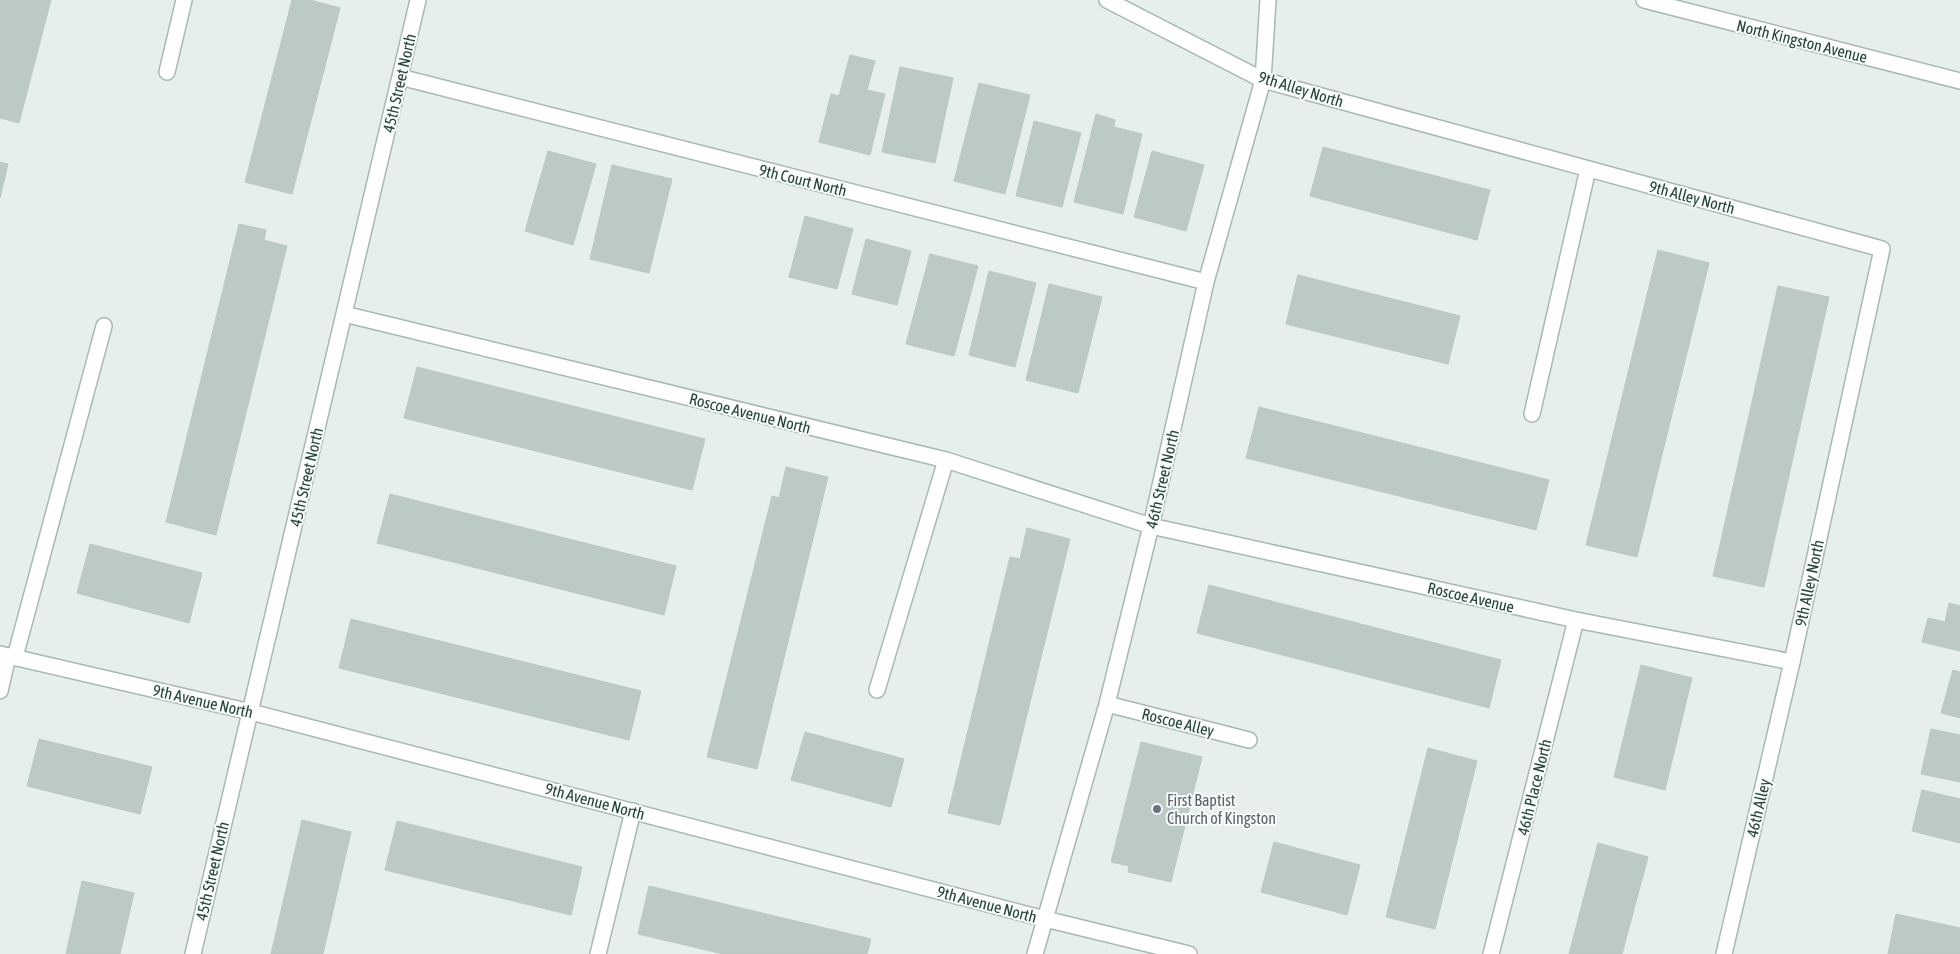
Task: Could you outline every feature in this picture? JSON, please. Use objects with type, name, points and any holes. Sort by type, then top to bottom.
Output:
[{"type":"street","points":[[167,72],[184,0]]},
{"type":"street","name":"45th Street North","points":[[193,954],[418,0]]},
{"type":"street","name":"9th Alley North","points":[[1106,0],[1262,80],[1882,249],[1792,662]]},
{"type":"street","name":"46th Street North","points":[[1035,954],[1107,704],[1151,526],[1206,282],[1262,80],[1268,0]]},
{"type":"street","name":"North Kingston Avenue","points":[[1644,0],[1960,81]]},
{"type":"street","name":"9th Court North","points":[[400,77],[1206,282]]},
{"type":"street","points":[[1532,414],[1588,169]]},
{"type":"street","name":"Roscoe Avenue North","points":[[344,314],[946,460],[1151,526]]},
{"type":"street","points":[[0,691],[8,656],[104,326]]},
{"type":"street","points":[[877,690],[946,460]]},
{"type":"street","name":"Roscoe Avenue","points":[[1151,526],[1576,620],[1792,662]]},
{"type":"street","name":"46th Place North","points":[[1491,954],[1576,620]]},
{"type":"street","name":"9th Avenue North","points":[[8,656],[251,712],[1045,919],[1183,953]]},
{"type":"street","name":"46th Alley","points":[[1724,954],[1792,662]]},
{"type":"street","name":"Roscoe Alley","points":[[1107,704],[1249,740]]},
{"type":"street","points":[[598,954],[633,811]]},
{"type":"building","points":[[0,0],[51,0],[19,123],[0,118]]},
{"type":"building","points":[[292,0],[310,0],[340,8],[292,194],[245,182]]},
{"type":"building","points":[[850,55],[875,61],[867,90],[885,94],[870,155],[819,142],[831,94],[839,96]]},
{"type":"building","points":[[900,67],[953,78],[935,163],[882,152]]},
{"type":"building","points":[[979,83],[1030,95],[1005,194],[954,181]]},
{"type":"building","points":[[1096,114],[1115,120],[1114,127],[1142,134],[1123,214],[1074,202]]},
{"type":"building","points":[[1034,121],[1081,133],[1062,207],[1016,196]]},
{"type":"building","points":[[1323,147],[1490,190],[1477,240],[1310,196]]},
{"type":"building","points":[[548,151],[596,164],[573,245],[525,231]]},
{"type":"building","points":[[1152,151],[1204,165],[1186,231],[1134,217]]},
{"type":"building","points":[[0,162],[8,164],[0,198]]},
{"type":"building","points":[[612,165],[672,179],[649,273],[590,259]]},
{"type":"building","points":[[805,216],[853,229],[837,289],[789,277]]},
{"type":"building","points":[[239,224],[266,230],[264,240],[287,246],[216,535],[166,522]]},
{"type":"building","points":[[866,239],[911,251],[897,305],[852,294]]},
{"type":"building","points":[[1658,250],[1709,263],[1637,557],[1586,545]]},
{"type":"building","points":[[930,254],[978,266],[954,356],[906,344]]},
{"type":"building","points":[[989,271],[1036,283],[1015,367],[969,355]]},
{"type":"building","points":[[1298,275],[1460,316],[1448,364],[1286,324]]},
{"type":"building","points":[[1049,284],[1102,297],[1078,393],[1026,380]]},
{"type":"building","points":[[1778,286],[1829,297],[1764,587],[1713,576]]},
{"type":"building","points":[[417,367],[705,439],[692,490],[404,418]]},
{"type":"building","points":[[1259,407],[1549,480],[1536,530],[1246,458]]},
{"type":"building","points":[[786,467],[828,477],[757,769],[707,757],[772,496],[779,498]]},
{"type":"building","points":[[390,494],[676,566],[664,615],[377,543]]},
{"type":"building","points":[[1027,528],[1070,539],[1000,825],[948,813],[1010,557],[1020,559]]},
{"type":"building","points":[[90,544],[202,573],[189,623],[77,593]]},
{"type":"building","points":[[1209,585],[1501,660],[1489,708],[1197,633]]},
{"type":"building","points":[[1949,603],[1960,606],[1960,651],[1922,642],[1928,618],[1945,622]]},
{"type":"building","points":[[351,619],[641,691],[629,740],[339,668]]},
{"type":"building","points":[[1641,665],[1692,678],[1665,790],[1614,777]]},
{"type":"building","points":[[1953,670],[1960,672],[1960,718],[1941,713]]},
{"type":"building","points":[[1931,729],[1960,735],[1960,782],[1921,774]]},
{"type":"building","points":[[805,732],[904,759],[891,807],[791,780]]},
{"type":"building","points":[[39,739],[152,767],[140,814],[27,786]]},
{"type":"building","name":"First Baptist Church of Kingston","points":[[1141,742],[1202,757],[1171,882],[1128,872],[1129,866],[1111,862]]},
{"type":"building","points":[[1428,748],[1477,761],[1435,929],[1386,917]]},
{"type":"building","points":[[1922,790],[1960,799],[1960,843],[1912,831]]},
{"type":"building","points":[[302,820],[351,832],[323,954],[271,954]]},
{"type":"building","points":[[397,821],[582,867],[571,915],[385,870]]},
{"type":"building","points":[[1274,842],[1360,865],[1347,915],[1261,892]]},
{"type":"building","points":[[1598,843],[1648,857],[1622,954],[1569,954]]},
{"type":"building","points":[[82,881],[134,893],[120,954],[66,954]]},
{"type":"building","points":[[649,886],[871,939],[867,954],[723,954],[638,934]]},
{"type":"building","points":[[1896,914],[1960,928],[1960,954],[1888,954]]},
{"type":"place","name":"First Baptist Church of Kingston","points":[[1157,809]]}]
